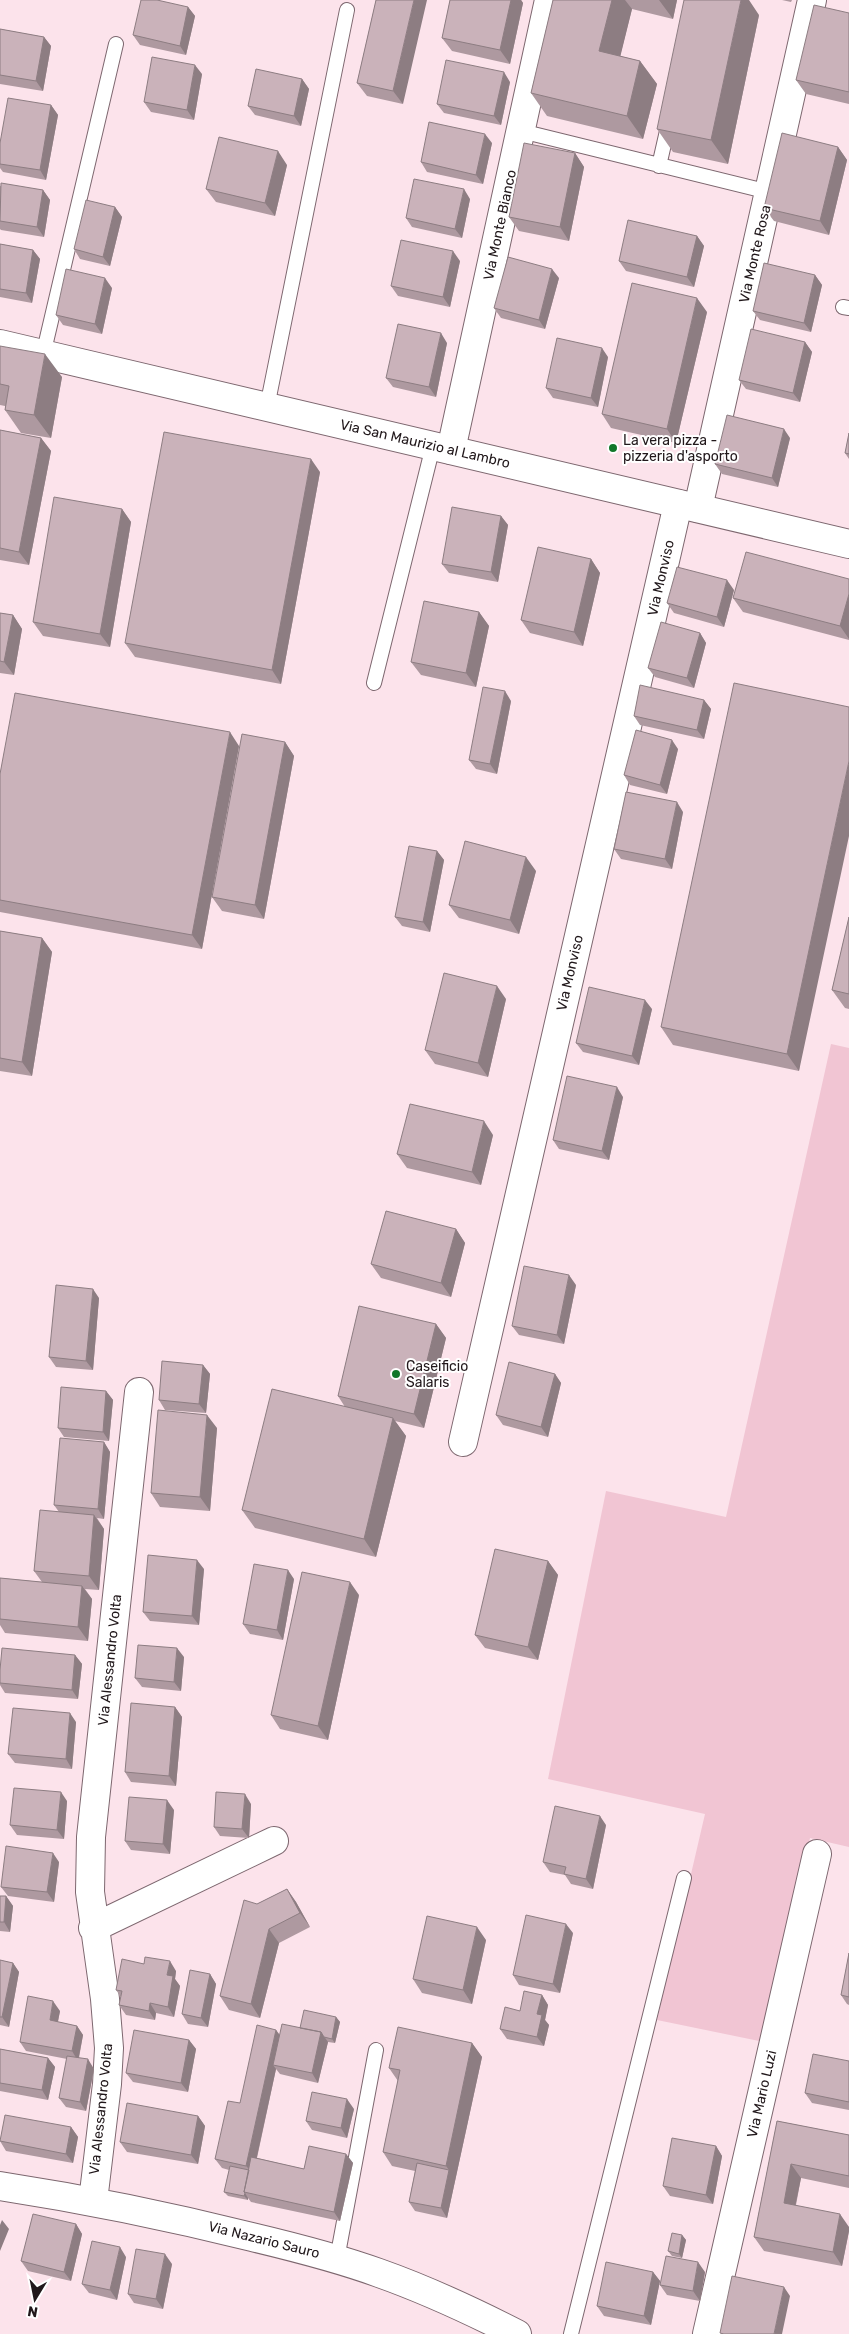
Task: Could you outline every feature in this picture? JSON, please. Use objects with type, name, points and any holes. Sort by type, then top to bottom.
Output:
[{"type":"street","name":"Via Monte Bianco","points":[[442,448],[521,131],[549,0]]},
{"type":"street","name":"Via Monte Rosa","points":[[688,506],[769,192],[812,0]]},
{"type":"street","name":"Via San Maurizio al Lambro","points":[[0,344],[849,544]]},
{"type":"street","name":"Via Monviso","points":[[463,1442],[688,506]]},
{"type":"street","name":"Via Alessandro Volta","points":[[93,2201],[108,2054],[105,1999],[90,1892],[91,1837],[139,1392]]},
{"type":"street","points":[[94,1928],[274,1842]]},
{"type":"street","name":"Via Mario Luzi","points":[[707,2334],[817,1854]]},
{"type":"street","name":"Via Nazario Sauro","points":[[0,2186],[93,2201],[204,2225],[337,2259],[430,2293],[517,2334]]},
{"type":"lane","points":[[267,407],[348,10]]},
{"type":"lane","points":[[43,354],[116,44]]},
{"type":"lane","points":[[659,166],[673,108]]},
{"type":"lane","points":[[521,131],[769,192]]},
{"type":"lane","points":[[374,684],[442,448]]},
{"type":"lane","points":[[571,2334],[684,1878]]},
{"type":"lane","points":[[337,2259],[376,2050]]},
{"type":"shaded area","points":[[831,1044],[849,1048],[849,1847],[810,1838],[764,2042],[657,2020],[705,1814],[548,1779],[606,1491],[726,1517]]},
{"type":"building","points":[[141,0],[157,0],[188,7],[180,46],[133,35]]},
{"type":"building","points":[[376,0],[414,0],[393,91],[357,83]]},
{"type":"building","points":[[450,0],[511,0],[500,50],[442,38]]},
{"type":"building","points":[[553,0],[612,0],[599,51],[640,61],[627,116],[531,93]]},
{"type":"building","points":[[684,0],[741,0],[711,140],[657,129]]},
{"type":"building","points":[[814,5],[849,13],[849,92],[796,80]]},
{"type":"building","points":[[0,29],[44,37],[36,81],[0,75]]},
{"type":"building","points":[[152,57],[195,65],[187,110],[144,102]]},
{"type":"building","points":[[446,60],[504,72],[494,116],[437,104]]},
{"type":"building","points":[[256,69],[302,79],[294,116],[248,106]]},
{"type":"building","points":[[8,98],[51,105],[40,170],[0,164],[0,143]]},
{"type":"building","points":[[429,122],[485,134],[476,175],[421,162]]},
{"type":"building","points":[[782,133],[838,147],[820,221],[764,208]]},
{"type":"building","points":[[219,137],[278,151],[265,203],[206,189]]},
{"type":"building","points":[[524,143],[575,153],[560,227],[509,217]]},
{"type":"building","points":[[414,179],[464,189],[455,229],[406,218]]},
{"type":"building","points":[[1,183],[43,190],[37,227],[0,221]]},
{"type":"building","points":[[86,200],[115,207],[103,257],[74,249]]},
{"type":"building","points":[[628,220],[697,236],[687,277],[619,261]]},
{"type":"building","points":[[401,240],[453,251],[443,297],[391,286]]},
{"type":"building","points":[[0,244],[33,250],[26,293],[0,289]]},
{"type":"building","points":[[508,257],[552,269],[539,320],[494,308]]},
{"type":"building","points":[[764,263],[815,275],[804,323],[753,311]]},
{"type":"building","points":[[66,269],[105,278],[95,324],[56,315]]},
{"type":"building","points":[[632,283],[697,298],[667,429],[602,414]]},
{"type":"building","points":[[398,324],[441,333],[429,387],[386,378]]},
{"type":"building","points":[[751,329],[805,342],[793,393],[739,380]]},
{"type":"building","points":[[557,338],[602,348],[591,398],[546,388]]},
{"type":"building","points":[[0,346],[45,354],[34,415],[5,410],[9,386],[0,384]]},
{"type":"building","points":[[727,415],[784,429],[772,478],[715,464]]},
{"type":"building","points":[[0,430],[41,438],[19,552],[0,548]]},
{"type":"building","points":[[164,432],[311,459],[272,670],[125,643]]},
{"type":"building","points":[[849,433],[849,454],[845,453]]},
{"type":"building","points":[[54,497],[122,509],[100,634],[33,622]]},
{"type":"building","points":[[452,507],[501,516],[491,572],[442,564]]},
{"type":"building","points":[[538,547],[591,559],[574,632],[521,620]]},
{"type":"building","points":[[746,552],[849,579],[849,594],[840,626],[733,598]]},
{"type":"building","points":[[677,567],[727,580],[717,617],[667,603]]},
{"type":"building","points":[[424,601],[479,612],[466,673],[411,662]]},
{"type":"building","points":[[0,613],[13,615],[4,662],[0,661]]},
{"type":"building","points":[[661,622],[700,633],[687,678],[648,668]]},
{"type":"building","points":[[734,683],[849,707],[849,761],[787,1054],[661,1027]]},
{"type":"building","points":[[640,685],[704,700],[697,730],[634,716]]},
{"type":"building","points":[[483,687],[505,691],[490,764],[469,760]]},
{"type":"building","points":[[15,693],[230,732],[192,935],[0,900],[0,774]]},
{"type":"building","points":[[636,730],[672,740],[660,785],[624,775]]},
{"type":"building","points":[[242,734],[285,742],[255,905],[212,897]]},
{"type":"building","points":[[626,792],[677,802],[665,859],[614,849]]},
{"type":"building","points":[[465,841],[526,857],[510,920],[449,905]]},
{"type":"building","points":[[409,846],[437,851],[423,922],[395,917]]},
{"type":"building","points":[[849,917],[849,994],[832,990]]},
{"type":"building","points":[[0,931],[42,938],[22,1062],[0,1058]]},
{"type":"building","points":[[444,973],[497,986],[478,1063],[425,1050]]},
{"type":"building","points":[[589,987],[645,1000],[632,1056],[576,1043]]},
{"type":"building","points":[[567,1076],[617,1087],[602,1151],[553,1140]]},
{"type":"building","points":[[410,1104],[484,1121],[472,1172],[397,1154]]},
{"type":"building","points":[[386,1211],[456,1229],[441,1283],[371,1264]]},
{"type":"building","points":[[524,1266],[569,1275],[557,1335],[512,1326]]},
{"type":"building","points":[[56,1285],[93,1289],[86,1361],[49,1357]]},
{"type":"building","name":"Caseificio Salaris","points":[[359,1306],[436,1324],[414,1414],[338,1396]]},
{"type":"building","points":[[162,1361],[203,1365],[199,1404],[159,1400]]},
{"type":"building","points":[[509,1362],[555,1374],[541,1427],[496,1415]]},
{"type":"building","points":[[61,1387],[106,1391],[103,1432],[58,1428]]},
{"type":"building","points":[[272,1389],[393,1418],[364,1539],[242,1510]]},
{"type":"building","points":[[158,1410],[207,1415],[200,1497],[151,1493]]},
{"type":"building","points":[[60,1438],[104,1442],[98,1509],[54,1505]]},
{"type":"building","points":[[40,1510],[94,1515],[89,1576],[34,1571]]},
{"type":"building","points":[[495,1549],[548,1561],[528,1647],[475,1635]]},
{"type":"building","points":[[148,1555],[197,1560],[192,1616],[143,1612]]},
{"type":"building","points":[[254,1564],[288,1570],[277,1630],[243,1624]]},
{"type":"building","points":[[302,1572],[350,1582],[318,1726],[271,1715]]},
{"type":"building","points":[[0,1578],[82,1586],[78,1627],[0,1619]]},
{"type":"building","points":[[138,1645],[177,1648],[174,1682],[135,1678]]},
{"type":"building","points":[[2,1648],[75,1655],[72,1690],[0,1683]]},
{"type":"building","points":[[131,1703],[175,1707],[169,1776],[125,1772]]},
{"type":"building","points":[[13,1708],[70,1713],[66,1759],[8,1754]]},
{"type":"building","points":[[14,1788],[61,1792],[57,1830],[10,1825]]},
{"type":"building","points":[[216,1792],[245,1794],[242,1829],[214,1827]]},
{"type":"building","points":[[129,1797],[167,1800],[163,1844],[125,1841]]},
{"type":"building","points":[[555,1806],[600,1816],[586,1879],[564,1874],[566,1867],[543,1862]]},
{"type":"building","points":[[6,1846],[53,1853],[47,1892],[1,1887]]},
{"type":"building","points":[[287,1889],[300,1913],[269,1929],[251,2004],[220,1996],[244,1900],[257,1904]]},
{"type":"building","points":[[0,1896],[6,1896],[4,1922],[0,1922]]},
{"type":"building","points":[[526,1915],[566,1924],[553,1984],[513,1975]]},
{"type":"building","points":[[427,1916],[477,1927],[463,1990],[413,1979]]},
{"type":"building","points":[[849,1953],[849,1997],[841,1995]]},
{"type":"building","points":[[145,1957],[170,1961],[167,1975],[173,1976],[168,2007],[150,2003],[149,2011],[119,2005],[122,1991],[116,1990],[122,1959],[144,1964]]},
{"type":"building","points":[[0,1960],[13,1963],[2,2017],[0,2017]]},
{"type":"building","points":[[190,1970],[210,1974],[201,2018],[182,2014]]},
{"type":"building","points":[[524,1991],[542,1995],[537,2014],[542,2015],[537,2037],[500,2029],[505,2007],[520,2011]]},
{"type":"building","points":[[28,1996],[53,2001],[50,2020],[77,2026],[72,2051],[20,2042]]},
{"type":"building","points":[[304,2010],[336,2017],[332,2039],[324,2037],[321,2032],[300,2028]]},
{"type":"building","points":[[282,2024],[321,2032],[312,2073],[273,2065]]},
{"type":"building","points":[[257,2025],[276,2030],[246,2166],[215,2159],[228,2101],[240,2103]]},
{"type":"building","points":[[398,2027],[472,2043],[446,2166],[383,2152],[400,2070],[389,2068]]},
{"type":"building","points":[[134,2030],[189,2040],[181,2083],[126,2073]]},
{"type":"building","points":[[0,2049],[48,2058],[42,2090],[0,2083]]},
{"type":"building","points":[[813,2054],[849,2061],[849,2102],[805,2093]]},
{"type":"building","points":[[67,2056],[88,2059],[80,2102],[59,2098]]},
{"type":"building","points":[[312,2092],[347,2099],[341,2128],[306,2121]]},
{"type":"building","points":[[127,2103],[198,2116],[191,2155],[120,2142]]},
{"type":"building","points":[[5,2115],[71,2127],[66,2154],[0,2141]]},
{"type":"building","points":[[777,2121],[849,2135],[849,2176],[791,2164],[784,2203],[840,2214],[833,2252],[754,2237]]},
{"type":"building","points":[[672,2138],[716,2146],[706,2195],[663,2186]]},
{"type":"building","points":[[309,2146],[346,2154],[334,2212],[244,2192],[251,2157],[304,2169]]},
{"type":"building","points":[[417,2163],[449,2170],[441,2208],[409,2202]]},
{"type":"building","points":[[230,2166],[249,2170],[244,2196],[224,2192]]},
{"type":"building","points":[[33,2214],[76,2224],[64,2272],[21,2261]]},
{"type":"building","points":[[672,2233],[682,2235],[679,2254],[668,2251]]},
{"type":"building","points":[[92,2241],[120,2247],[110,2290],[82,2284]]},
{"type":"building","points":[[136,2249],[165,2254],[156,2299],[128,2294]]},
{"type":"building","points":[[666,2256],[698,2262],[693,2291],[660,2285]]},
{"type":"building","points":[[606,2262],[653,2272],[644,2316],[597,2306]]},
{"type":"building","points":[[732,2276],[784,2287],[774,2334],[720,2333]]},
{"type":"place","name":"La vera pizza - pizzeria d'asporto","points":[[613,448]]},
{"type":"place","name":"Caseificio Salaris","points":[[396,1374]]}]
